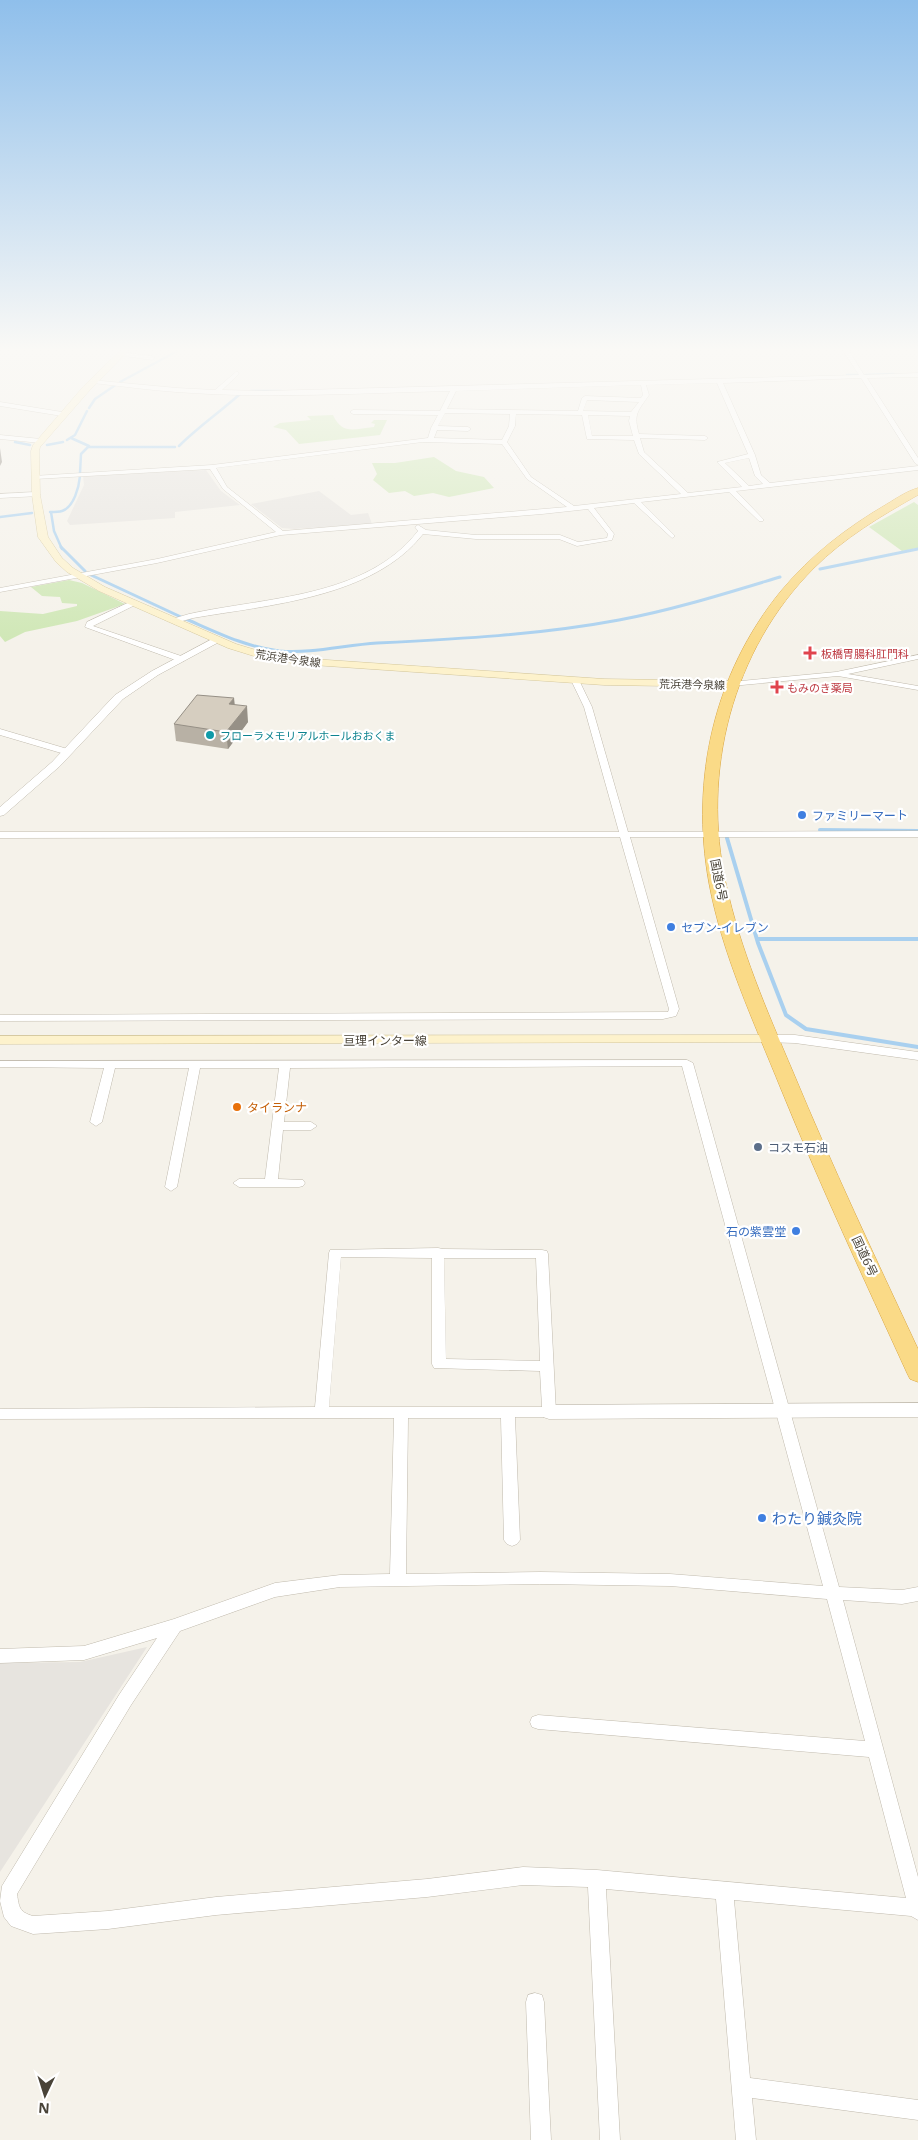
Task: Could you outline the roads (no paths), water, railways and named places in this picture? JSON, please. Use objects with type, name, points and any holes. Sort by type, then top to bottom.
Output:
[{"type":"highway","name":"国道6号","points":[[918,491],[858,527],[801,575],[758,630],[731,684],[718,725],[710,776],[711,834],[718,883],[748,990],[810,1136],[918,1373]]},
{"type":"main road","name":"荒浜港今泉線","points":[[36,449],[36,494],[43,537],[59,560],[78,575],[102,588],[216,640],[257,654],[298,661],[575,680],[731,684]]},
{"type":"main road","name":"亘理インター線","points":[[0,1040],[770,1039]]},
{"type":"street","points":[[35,476],[212,467],[359,449]]},
{"type":"street","points":[[509,449],[529,478],[574,509]]},
{"type":"street","points":[[640,449],[641,453],[688,496]]},
{"type":"street","points":[[749,449],[758,476],[768,485]]},
{"type":"street","points":[[909,449],[918,463]]},
{"type":"street","points":[[747,488],[721,464],[721,460],[730,455],[752,455]]},
{"type":"street","points":[[212,467],[225,488],[281,533]]},
{"type":"street","points":[[0,590],[136,564],[281,533],[574,509],[918,468]]},
{"type":"street","points":[[731,490],[761,520]]},
{"type":"street","points":[[0,496],[36,494]]},
{"type":"street","points":[[638,502],[672,536]]},
{"type":"street","points":[[415,523],[422,531],[480,532],[560,537],[577,544],[590,544],[610,538],[611,534],[590,507]]},
{"type":"street","points":[[469,518],[480,532]]},
{"type":"street","points":[[175,621],[192,616],[306,596],[325,590],[362,575],[401,554],[422,531]]},
{"type":"street","points":[[136,564],[151,570]]},
{"type":"street","points":[[135,603],[90,624],[89,627],[181,659]]},
{"type":"street","points":[[0,813],[68,752],[119,697],[148,677],[216,640]]},
{"type":"street","points":[[731,684],[836,674],[918,656]]},
{"type":"street","points":[[836,674],[918,688]]},
{"type":"street","points":[[0,1018],[663,1016],[672,1014],[674,1009],[625,834],[588,707],[575,680]]},
{"type":"street","points":[[0,732],[68,752]]},
{"type":"street","points":[[0,835],[918,834]]},
{"type":"street","points":[[770,1039],[795,1039],[918,1056]]},
{"type":"street","points":[[0,1064],[687,1063],[876,1750],[918,1910],[597,1879],[523,1876],[427,1888],[216,1906],[108,1920],[33,1925],[17,1920],[10,1911],[8,1892],[125,1700],[174,1626]]},
{"type":"street","points":[[96,1122],[110,1065]]},
{"type":"street","points":[[171,1187],[195,1065]]},
{"type":"street","points":[[271,1183],[285,1065]]},
{"type":"street","points":[[278,1126],[311,1126]]},
{"type":"street","points":[[240,1183],[299,1183]]},
{"type":"street","points":[[322,1412],[334,1252],[438,1252],[542,1254],[549,1412]]},
{"type":"street","points":[[438,1252],[439,1364],[547,1366]]},
{"type":"street","points":[[0,1414],[918,1410]]},
{"type":"street","points":[[398,1579],[401,1412]]},
{"type":"street","points":[[508,1412],[512,1540]]},
{"type":"street","points":[[0,1656],[84,1654],[174,1626],[275,1590],[340,1581],[398,1579],[670,1580],[902,1597],[918,1594]]},
{"type":"street","points":[[538,1722],[876,1750]]},
{"type":"street","points":[[597,1879],[610,2140]]},
{"type":"street","points":[[724,1890],[746,2140]]},
{"type":"street","points":[[534,2002],[541,2140]]},
{"type":"street","points":[[742,2087],[918,2110]]},
{"type":"waterway","points":[[80,473],[81,454],[86,449]]},
{"type":"waterway","points":[[51,512],[62,511],[70,505],[77,491],[80,476]]},
{"type":"waterway","points":[[51,512],[54,531],[61,547]]},
{"type":"waterway","points":[[0,517],[32,513]]},
{"type":"waterway","points":[[61,547],[85,571]]},
{"type":"waterway","points":[[820,569],[918,549]]},
{"type":"waterway","points":[[91,575],[181,617]]},
{"type":"waterway","points":[[186,619],[255,646],[291,652],[377,643],[498,636],[589,625],[700,601],[780,577]]},
{"type":"waterway","points":[[820,830],[918,831]]},
{"type":"waterway","points":[[727,838],[758,943],[786,1015],[806,1029],[918,1047]]},
{"type":"waterway","points":[[757,939],[918,939]]},
{"type":"place","name":"板橋胃腸科肛門科","points":[[810,653]]},
{"type":"place","name":"もみのき薬局","points":[[777,687]]},
{"type":"place","name":"フローラメモリアルホールおおくま","points":[[210,735]]},
{"type":"place","name":"ファミリーマート","points":[[802,815]]},
{"type":"place","name":"セブン-イレブン","points":[[671,927]]},
{"type":"place","name":"タイランナ","points":[[237,1107]]},
{"type":"place","name":"コスモ石油","points":[[758,1147]]},
{"type":"place","name":"石の紫雲堂","points":[[796,1231]]},
{"type":"place","name":"わたり鍼灸院","points":[[762,1518]]}]
